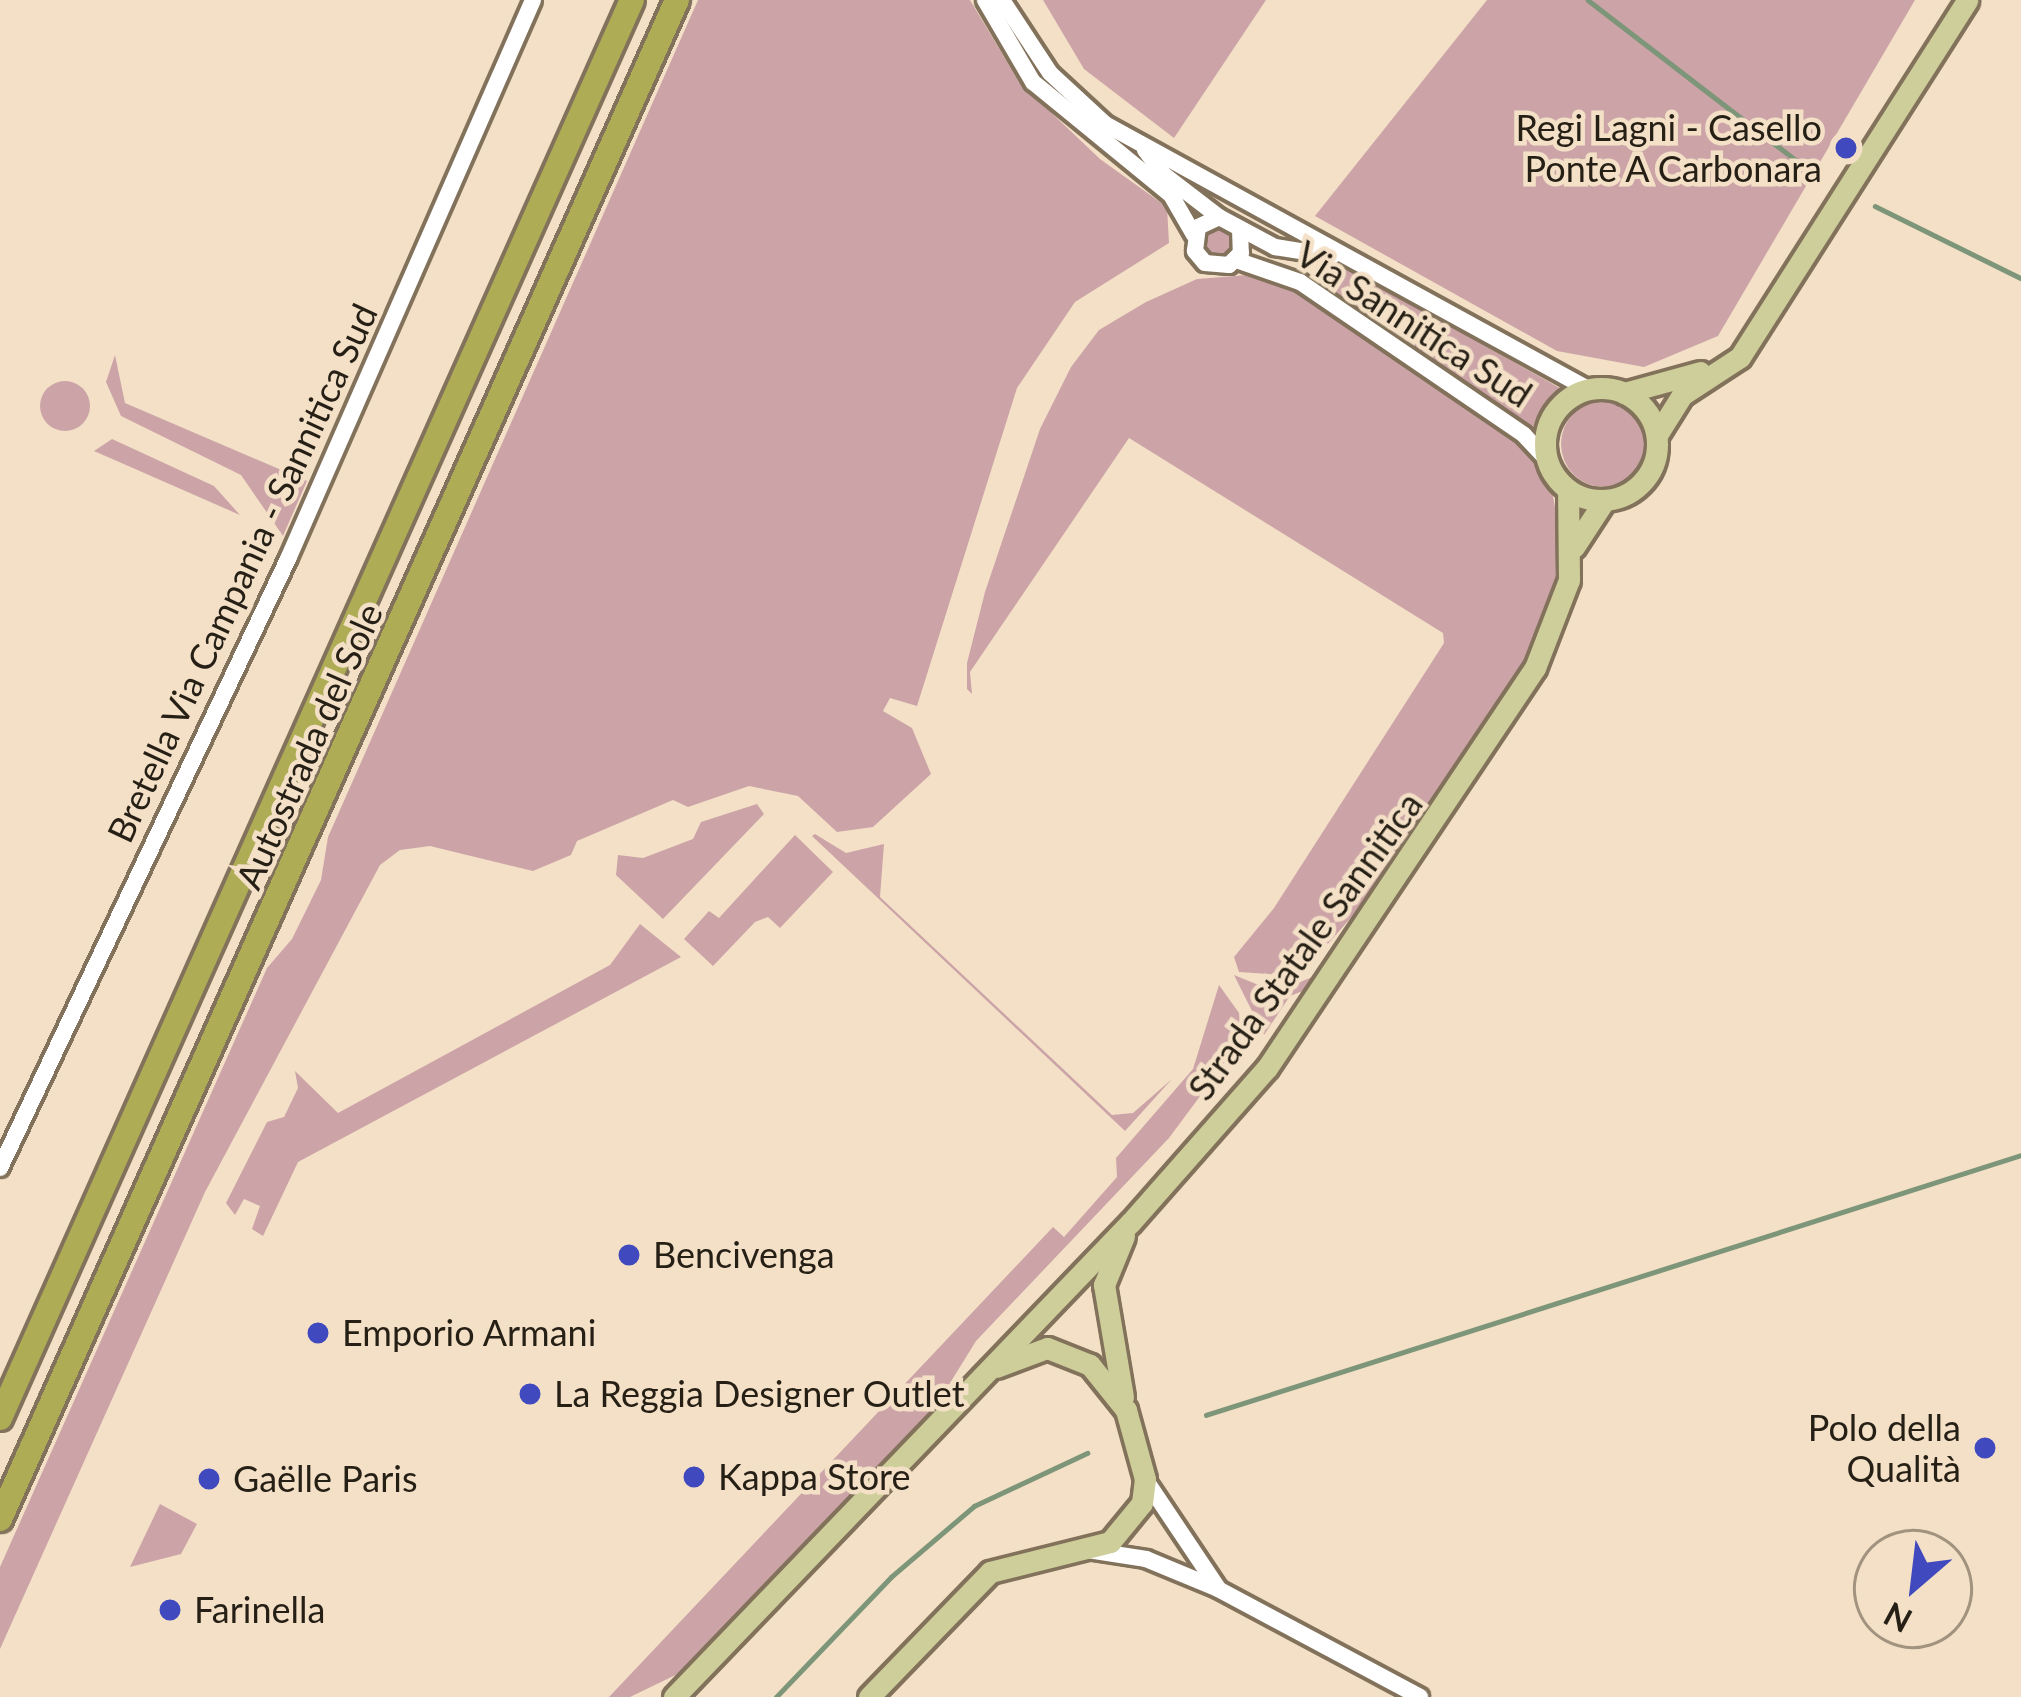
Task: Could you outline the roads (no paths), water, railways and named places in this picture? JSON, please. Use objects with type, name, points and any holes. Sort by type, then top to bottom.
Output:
[{"type":"highway","name":"Autostrada del Sole","points":[[0,1418],[632,0]]},
{"type":"highway","name":"Autostrada del Sole","points":[[0,1520],[677,0]]},
{"type":"main road","points":[[1568,490],[1604,501],[1623,497],[1651,472],[1657,435],[1682,394],[1740,356],[1967,0]]},
{"type":"main road","points":[[1657,435],[1624,393],[1740,356]]},
{"type":"main road","name":"Via Sannitica Sud","points":[[1568,490],[1546,460],[1548,424],[1588,389],[1624,393]]},
{"type":"main road","name":"Strada Statale Sannitica","points":[[674,1697],[1131,1222],[1267,1068],[1499,731],[1560,612],[1574,548],[1568,490]]},
{"type":"main road","name":"Strada Statale Sannitica","points":[[1574,548],[1604,501]]},
{"type":"main road","points":[[1126,1409],[1104,1285],[1131,1222]]},
{"type":"main road","name":"Strada Statale Sannitica","points":[[967,1389],[1030,1351],[1062,1349],[1090,1365],[1126,1409],[1144,1479]]},
{"type":"main road","points":[[869,1697],[990,1572],[1121,1534],[1142,1503],[1144,1479]]},
{"type":"main road","points":[[697,1697],[700,1673]]},
{"type":"street","name":"Bretella Via Campania - Sannitica Sud","points":[[0,1168],[298,537],[533,0]]},
{"type":"street","name":"Via Sannitica Sud","points":[[985,0],[1033,82],[1171,195],[1205,263],[1236,260],[1300,282],[1524,435],[1546,460]]},
{"type":"street","name":"Via Sannitica Sud","points":[[1002,0],[1050,73],[1142,146],[1588,389]]},
{"type":"street","name":"Via Sannitica Sud","points":[[1142,146],[1163,175],[1240,229],[1276,247],[1344,259]]},
{"type":"street","points":[[1194,235],[1219,217]]},
{"type":"street","name":"Via Sannitica Sud","points":[[1236,260],[1240,229]]},
{"type":"street","points":[[1144,1479],[1218,1589]]},
{"type":"street","points":[[1082,1549],[1146,1559],[1218,1589],[1420,1697]]},
{"type":"waterway","points":[[1588,0],[1809,170]]},
{"type":"waterway","points":[[1875,206],[2021,278]]},
{"type":"waterway","points":[[1206,1415],[2021,1155]]},
{"type":"waterway","points":[[776,1697],[891,1577],[974,1506],[1087,1453]]},
{"type":"place","name":"Regi Lagni - Casello Ponte A Carbonara","points":[[1846,148]]},
{"type":"place","name":"Bencivenga","points":[[629,1255]]},
{"type":"place","name":"Emporio Armani","points":[[318,1333]]},
{"type":"place","name":"La Reggia Designer Outlet","points":[[530,1394]]},
{"type":"place","name":"Polo della Qualità","points":[[1985,1448]]},
{"type":"place","name":"Kappa Store","points":[[694,1477]]},
{"type":"place","name":"Gaëlle Paris","points":[[209,1479]]},
{"type":"place","name":"Farinella","points":[[170,1610]]}]
